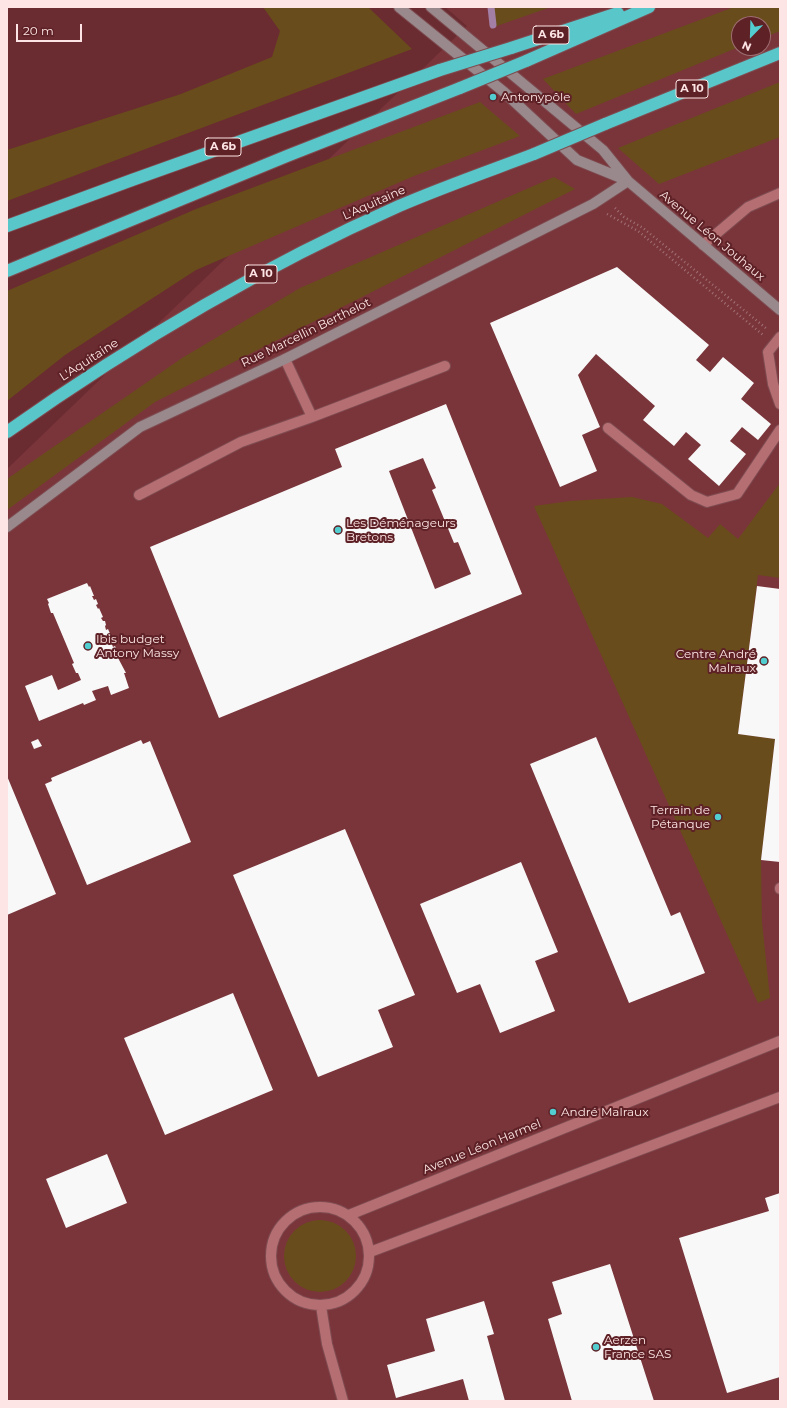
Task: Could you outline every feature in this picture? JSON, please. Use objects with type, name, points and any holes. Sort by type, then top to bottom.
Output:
[{"type":"highway","name":"A 6b","points":[[7,226],[440,70],[638,7]]},
{"type":"highway","points":[[7,271],[288,156],[526,61],[649,7]]},
{"type":"highway","name":"L'Aquitaine","points":[[7,432],[66,392],[188,314],[296,255],[399,206],[534,154],[780,53]]},
{"type":"street","name":"Avenue Léon Jouhaux","points":[[399,7],[504,92],[577,160],[628,181]]},
{"type":"street","name":"Avenue Léon Jouhaux","points":[[431,7],[603,150],[628,181],[780,310]]},
{"type":"street","name":"Rue Marcellin Berthelot","points":[[7,527],[140,427],[285,359],[593,204],[628,181]]},
{"type":"street","points":[[703,245],[748,207],[780,193]]},
{"type":"street","points":[[778,340],[768,352],[773,384],[780,404]]},
{"type":"street","points":[[285,359],[312,417]]},
{"type":"street","points":[[139,495],[241,442],[312,417],[445,366]]},
{"type":"street","points":[[608,428],[691,495],[708,502],[737,494],[780,430]]},
{"type":"street","name":"Avenue Léon Harmel","points":[[349,1215],[780,1041]]},
{"type":"street","points":[[370,1252],[780,1097]]},
{"type":"street","points":[[316,1206],[333,1208],[349,1215],[360,1225],[367,1238],[370,1252],[369,1269],[362,1283],[351,1295],[337,1303],[321,1306],[305,1303],[290,1295],[278,1283],[272,1267],[270,1250],[276,1234],[286,1220],[300,1211],[316,1206]]},
{"type":"street","points":[[321,1306],[327,1344],[343,1401]]},
{"type":"path","points":[[593,204],[620,222],[638,231],[778,340]]},
{"type":"path","points":[[624,217],[643,228],[778,340]]},
{"type":"shaded area","points":[[263,7],[368,7],[412,49],[7,201],[7,150],[181,94],[272,57],[280,31]]},
{"type":"shaded area","points":[[445,7],[780,7],[780,1401],[7,1401],[7,469],[467,26]]},
{"type":"shaded area","points":[[490,7],[551,7],[491,28]]},
{"type":"shaded area","points":[[734,7],[780,7],[780,31],[771,35],[771,16],[731,16],[731,50],[576,114],[543,79]]},
{"type":"shaded area","points":[[780,82],[780,137],[659,184],[618,148]]},
{"type":"shaded area","points":[[480,102],[520,136],[414,176],[196,270],[65,355],[7,401],[7,291],[196,209]]},
{"type":"shaded area","points":[[554,177],[575,189],[155,402],[7,510],[7,479],[182,358],[300,288]]},
{"type":"shaded area","points":[[780,483],[780,578],[758,575],[738,734],[775,739],[761,860],[762,922],[770,998],[758,1003],[534,506],[570,501],[632,497],[662,504],[708,538],[720,524],[738,539]]},
{"type":"shaded area","points":[[320,1220],[340,1226],[350,1236],[356,1256],[350,1276],[340,1286],[320,1292],[300,1286],[290,1276],[284,1256],[290,1236],[300,1226]]},
{"type":"building","points":[[617,267],[709,345],[696,360],[710,372],[723,357],[754,383],[741,399],[771,424],[758,440],[742,427],[730,441],[746,454],[719,486],[688,459],[701,445],[686,432],[674,446],[643,420],[655,406],[596,354],[578,375],[600,427],[582,435],[597,471],[560,487],[490,323]]},
{"type":"building","points":[[446,404],[522,594],[219,718],[150,547],[342,467],[335,449]],"holes":[[[423,458],[436,488],[432,490],[454,543],[458,542],[471,574],[435,589],[389,471]]]},
{"type":"building","points":[[87,583],[89,587],[90,586],[94,600],[96,599],[98,604],[96,605],[103,617],[101,618],[105,621],[106,630],[108,629],[112,638],[110,639],[113,647],[115,646],[119,655],[117,656],[126,673],[124,673],[129,688],[111,695],[108,686],[92,691],[96,700],[84,705],[83,703],[39,721],[25,686],[52,675],[58,690],[81,680],[72,664],[74,663],[53,613],[51,613],[47,599]]},
{"type":"building","name":"Centre André Malraux","points":[[757,586],[780,589],[780,862],[761,860],[775,739],[738,734]]},
{"type":"building","points":[[596,737],[671,916],[680,912],[705,973],[629,1003],[530,764]]},
{"type":"building","points":[[38,739],[42,746],[34,749],[31,742]]},
{"type":"building","points":[[141,740],[143,744],[150,741],[191,842],[87,885],[45,784],[52,781],[51,778]]},
{"type":"building","points":[[7,776],[56,894],[7,915]]},
{"type":"building","points":[[345,829],[415,995],[378,1010],[393,1047],[318,1077],[233,875]]},
{"type":"building","points":[[521,862],[558,952],[535,961],[555,1011],[500,1033],[480,984],[457,993],[420,904]]},
{"type":"building","points":[[233,993],[273,1090],[165,1135],[124,1038]]},
{"type":"building","points":[[107,1154],[127,1203],[66,1228],[46,1179]]},
{"type":"building","points":[[780,1193],[780,1377],[727,1393],[679,1238],[769,1211],[765,1198]]},
{"type":"building","name":"Aerzen France SAS","points":[[610,1264],[654,1401],[572,1401],[548,1319],[562,1314],[552,1282]]},
{"type":"building","points":[[484,1301],[494,1334],[487,1336],[505,1401],[469,1401],[463,1379],[396,1398],[387,1365],[435,1351],[426,1319]]},
{"type":"waterway","points":[[491,7],[493,25]]},
{"type":"place","name":"Antonypôle","points":[[493,97]]},
{"type":"place","name":"Les Déménageurs Bretons","points":[[338,530]]},
{"type":"place","name":"Ibis budget Antony Massy","points":[[88,646]]},
{"type":"place","name":"Centre André Malraux","points":[[764,661]]},
{"type":"place","name":"Terrain de Pétanque","points":[[718,817]]},
{"type":"place","name":"André Malraux","points":[[553,1112]]},
{"type":"place","name":"Aerzen France SAS","points":[[596,1347]]}]
